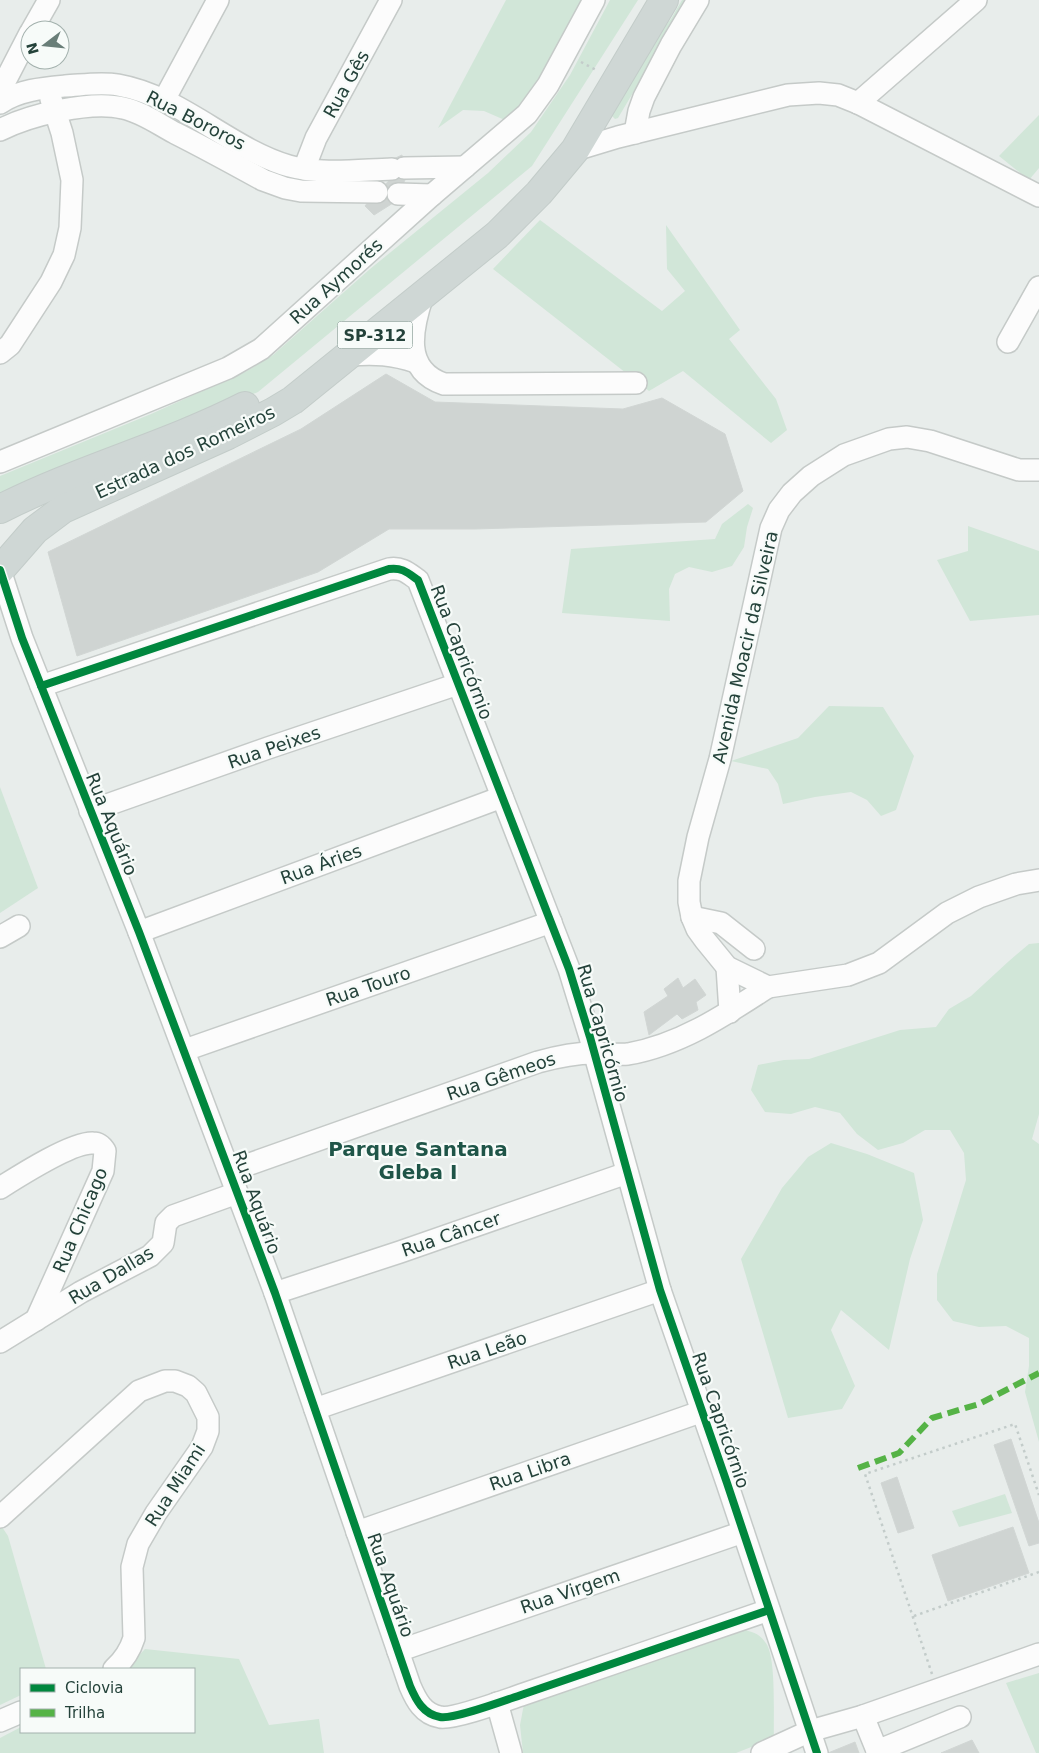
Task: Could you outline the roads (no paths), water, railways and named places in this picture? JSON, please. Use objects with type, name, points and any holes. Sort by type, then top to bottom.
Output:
[{"type":"main road","name":"Estrada dos Romeiros","points":[[0,509],[40,490],[221,418],[265,396],[303,371],[485,222],[527,181],[561,140],[644,0]]},
{"type":"main road","name":"Estrada dos Romeiros","points":[[0,569],[35,530],[63,509],[252,424],[292,400],[497,235],[519,214],[575,150],[664,0]]},
{"type":"street","points":[[38,20],[49,0]]},
{"type":"street","points":[[164,100],[218,0]]},
{"type":"street","name":"Rua Gês","points":[[304,169],[316,138],[391,0]]},
{"type":"street","name":"Rua Aymorés","points":[[0,462],[228,368],[261,348],[432,195],[527,114],[548,85],[594,0]]},
{"type":"street","points":[[627,135],[671,44],[698,0]]},
{"type":"street","points":[[858,103],[976,0]]},
{"type":"street","points":[[3,128],[5,96],[12,67],[20,52]]},
{"type":"street","name":"Rua Bororos","points":[[5,96],[47,87],[106,83],[132,88],[164,100],[256,151],[277,161],[304,169],[320,171],[465,167]]},
{"type":"street","points":[[0,353],[10,345],[32,314],[51,282],[64,255],[70,228],[72,180],[69,159],[47,87]]},
{"type":"street","points":[[575,150],[627,135],[788,95],[819,92],[838,95],[858,103],[1039,196]]},
{"type":"street","name":"Rua Bororos","points":[[3,128],[56,112],[101,106],[124,108],[139,113],[263,180],[285,188],[316,192],[432,195]]},
{"type":"street","points":[[598,113],[604,123],[627,135]]},
{"type":"street","points":[[1008,342],[1039,286]]},
{"type":"street","points":[[416,362],[413,343],[414,328],[423,295]]},
{"type":"street","points":[[350,355],[381,353],[398,356],[416,362],[432,379],[444,384],[636,383]]},
{"type":"street","name":"Avenida Moacir da Silveira","points":[[768,987],[727,967],[697,929],[688,902],[693,858],[720,759],[772,528],[779,510],[792,493],[811,476],[844,455],[875,443],[906,437],[930,441],[1019,470],[1039,470]]},
{"type":"street","name":"Rua Capricórnio","points":[[41,686],[396,568],[404,570],[418,580],[569,969],[660,1290],[703,1411],[818,1753]]},
{"type":"street","name":"Rua Aquário","points":[[0,569],[22,638],[185,1050],[275,1293],[410,1686],[424,1710],[440,1717],[450,1717],[497,1703]]},
{"type":"street","points":[[0,619],[22,638]]},
{"type":"street","name":"Rua Peixes","points":[[90,811],[458,684]]},
{"type":"street","name":"Rua Áries","points":[[139,932],[502,797]]},
{"type":"street","points":[[768,987],[848,975],[865,970],[892,955],[919,932],[948,913],[979,896],[1016,884],[1039,880]]},
{"type":"street","points":[[692,917],[721,923],[754,949]]},
{"type":"street","name":"Rua Touro","points":[[185,1050],[552,922]]},
{"type":"street","points":[[0,937],[19,926]]},
{"type":"street","points":[[727,967],[730,1012]]},
{"type":"street","name":"Rua Gêmeos","points":[[230,1171],[538,1062],[565,1055],[594,1053],[628,1054],[659,1045],[682,1037],[730,1012],[768,987]]},
{"type":"street","name":"Rua Chicago","points":[[0,1188],[79,1146],[94,1143],[103,1147],[106,1156],[103,1171],[36,1320]]},
{"type":"street","name":"Rua Câncer","points":[[275,1293],[400,1252],[627,1173]]},
{"type":"street","name":"Rua Dallas","points":[[0,1342],[81,1292],[150,1256],[163,1243],[166,1223],[173,1216],[237,1192]]},
{"type":"street","name":"Rua Leão","points":[[315,1410],[660,1290]]},
{"type":"street","name":"Rua Miami","points":[[0,1517],[139,1391],[165,1381],[175,1381],[188,1386],[196,1394],[208,1417],[208,1432],[202,1447],[138,1544],[132,1567],[134,1638],[125,1658],[115,1668]]},
{"type":"street","name":"Rua Libra","points":[[357,1532],[703,1411]]},
{"type":"street","name":"Rua Virgem","points":[[398,1650],[743,1532]]},
{"type":"street","points":[[511,1753],[497,1703],[769,1610]]},
{"type":"street","points":[[762,1753],[810,1731],[863,1716],[1039,1654]]},
{"type":"street","points":[[0,1721],[20,1712]]},
{"type":"street","points":[[863,1716],[877,1752],[960,1718]]},
{"type":"district","name":"Parque Santana Gleba I","points":[[418,1160]]}]
